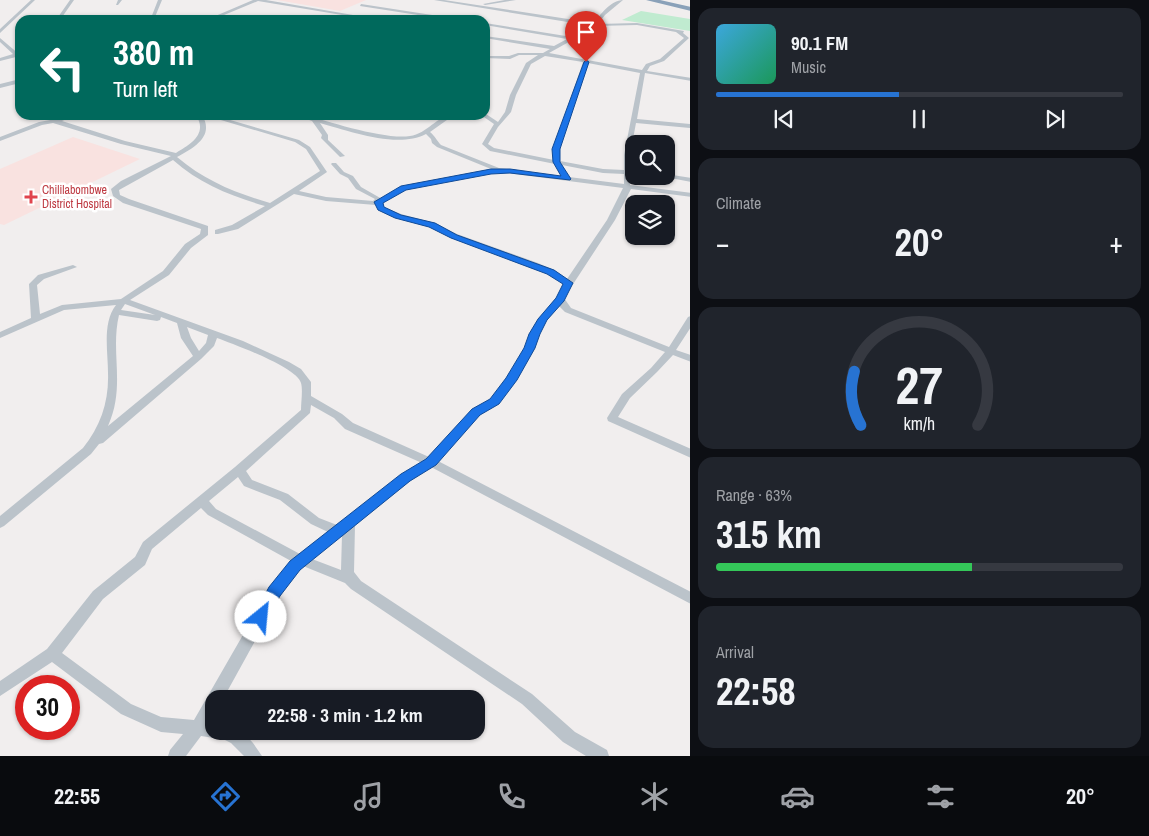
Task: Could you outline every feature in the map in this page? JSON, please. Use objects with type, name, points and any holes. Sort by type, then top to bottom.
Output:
[{"type":"highway","points":[[650,0],[690,9]]},
{"type":"street","points":[[18,15],[33,0]]},
{"type":"street","points":[[62,15],[72,0]]},
{"type":"street","points":[[154,15],[160,0]]},
{"type":"street","points":[[220,15],[258,0],[351,15]]},
{"type":"street","points":[[341,13],[374,0]]},
{"type":"street","points":[[436,0],[596,25],[637,24]]},
{"type":"street","points":[[473,6],[512,0]]},
{"type":"street","points":[[499,170],[491,163],[485,144],[508,112],[513,95],[526,72],[527,66],[532,60],[590,32],[599,18],[621,0]]},
{"type":"street","points":[[361,5],[426,15]]},
{"type":"street","points":[[613,6],[618,8],[614,12]]},
{"type":"street","points":[[0,32],[15,17]]},
{"type":"street","points":[[609,19],[690,33]]},
{"type":"street","points":[[490,25],[574,39]]},
{"type":"street","points":[[632,135],[643,72],[648,65],[662,60],[686,38],[676,30]]},
{"type":"street","points":[[490,38],[555,48]]},
{"type":"street","points":[[0,39],[15,53]]},
{"type":"street","points":[[0,50],[10,49]]},
{"type":"street","points":[[490,57],[510,58],[518,54],[544,54],[690,80]]},
{"type":"street","points":[[0,60],[15,57]]},
{"type":"street","points":[[567,179],[557,162],[557,144],[586,62]]},
{"type":"street","points":[[0,86],[15,82]]},
{"type":"street","points":[[490,119],[498,125]]},
{"type":"street","points":[[1,142],[41,123],[61,120]]},
{"type":"street","points":[[87,450],[97,440],[105,426],[111,403],[114,379],[112,341],[116,312],[119,306],[167,272],[190,245],[204,235],[205,228],[126,201],[118,196],[115,189],[123,181],[175,156],[195,143],[201,136],[204,126],[201,120]]},
{"type":"street","points":[[218,232],[235,227],[324,172],[308,148],[297,141],[224,120]]},
{"type":"street","points":[[315,120],[325,135],[324,138],[328,146],[339,152],[342,156]]},
{"type":"street","points":[[318,120],[397,138],[412,138],[443,120]]},
{"type":"street","points":[[635,120],[690,126]]},
{"type":"street","points":[[56,122],[175,156],[192,174],[203,180],[223,190],[270,205]]},
{"type":"street","points":[[425,131],[434,138],[439,146],[499,170],[690,195]]},
{"type":"street","points":[[487,148],[504,154],[625,172]]},
{"type":"street","points":[[334,164],[338,169],[351,177],[358,188],[378,198],[380,208],[398,216],[432,225],[454,236],[551,272],[568,283]]},
{"type":"street","points":[[292,192],[336,200],[378,202],[397,191],[413,185],[499,170]]},
{"type":"street","points":[[675,178],[690,180]]},
{"type":"street","points":[[220,690],[275,592],[301,560],[406,478],[431,462],[476,412],[494,402],[511,380],[530,348],[534,334],[543,319],[560,299],[568,283],[612,220],[627,190],[627,186]]},
{"type":"street","points":[[36,318],[33,284],[41,277],[73,267]]},
{"type":"street","points":[[560,299],[568,310],[690,359]]},
{"type":"street","points":[[0,335],[62,308],[125,301],[240,343],[298,371],[306,382],[306,411],[239,470],[147,546],[140,561],[98,595],[52,654],[0,689]]},
{"type":"street","points":[[116,312],[179,321]]},
{"type":"street","points":[[690,318],[670,352],[626,396],[612,418],[690,454]]},
{"type":"street","points":[[179,321],[186,338],[198,357]]},
{"type":"street","points":[[0,523],[198,357],[211,344],[213,334]]},
{"type":"street","points":[[306,397],[338,416],[349,426],[431,462],[690,600]]},
{"type":"street","points":[[239,470],[248,483],[284,497],[315,521],[337,531]]},
{"type":"street","points":[[201,501],[212,512],[301,560],[350,579]]},
{"type":"street","points":[[349,522],[347,572],[350,579],[356,585],[527,699],[569,737],[601,756]]},
{"type":"street","points":[[52,654],[126,709],[161,724],[205,729]]},
{"type":"street","points":[[176,756],[205,730]]},
{"type":"street","points":[[240,740],[254,756]]},
{"type":"shaded area","points":[[277,0],[366,0],[340,11]]},
{"type":"shaded area","name":"Chililabombwe District Hospital","points":[[73,137],[140,159],[4,225],[0,224],[0,169]]},
{"type":"green space","points":[[641,11],[690,19],[690,31],[622,20]]},
{"type":"place","name":"Chililabombwe District Hospital","points":[[31,197]]},
{"type":"route","points":[[261,617],[275,592],[295,565],[406,478],[431,462],[476,412],[494,402],[511,380],[530,348],[534,334],[543,319],[560,299],[568,283],[551,272],[535,265],[482,247],[432,225],[398,216],[380,208],[378,202],[383,201],[397,191],[413,185],[499,170],[567,179],[555,155],[557,144],[586,62]]}]
